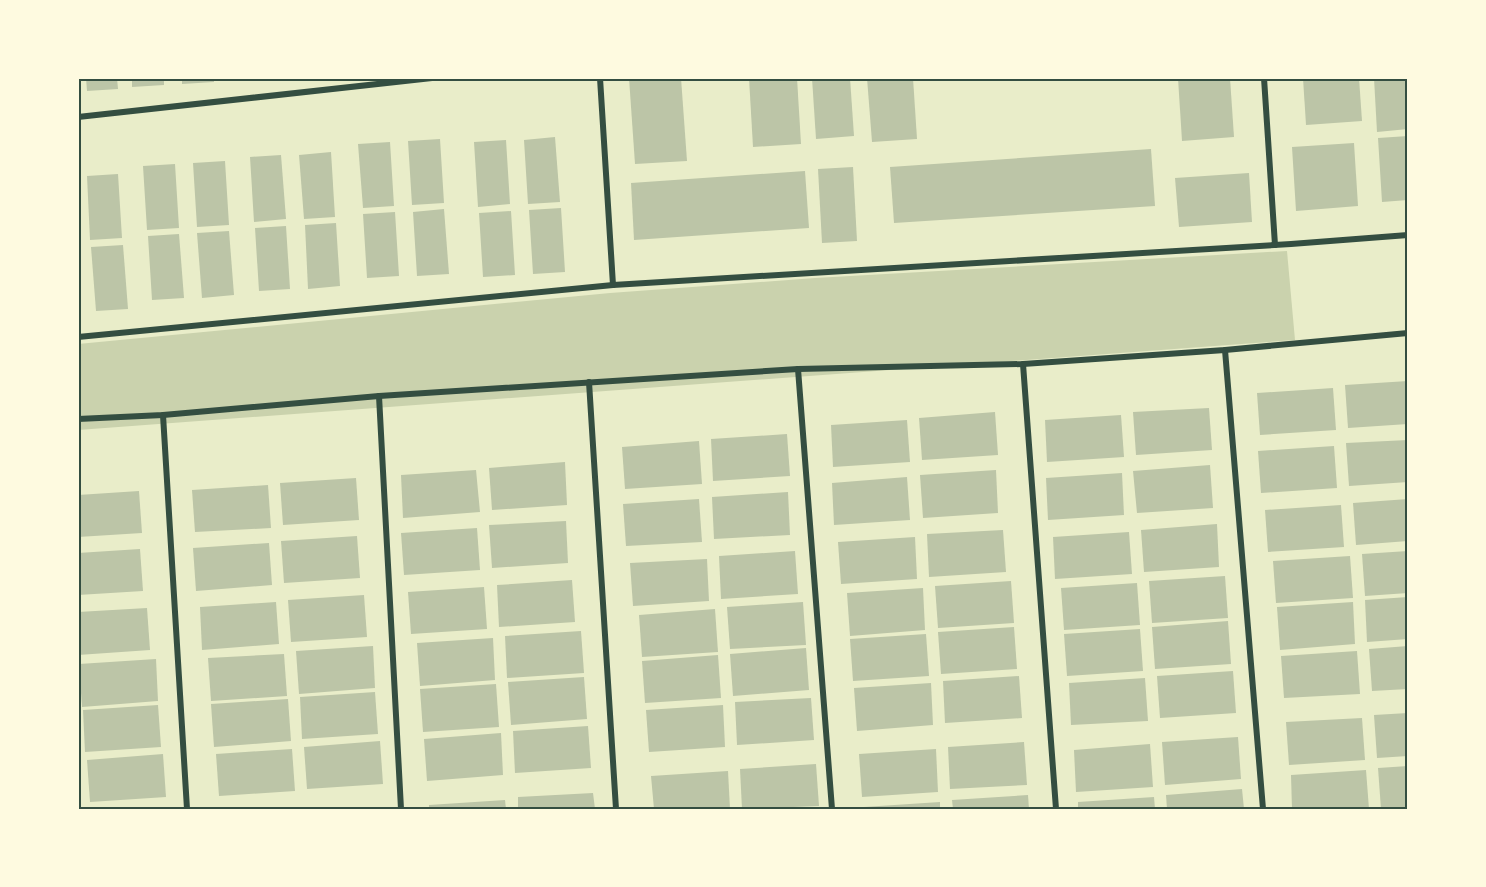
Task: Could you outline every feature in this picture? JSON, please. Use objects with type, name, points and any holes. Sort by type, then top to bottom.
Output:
[{"type":"street","points":[[78,117],[432,78]]},
{"type":"street","points":[[600,78],[613,285]]},
{"type":"street","points":[[1264,78],[1275,245]]},
{"type":"street","points":[[78,337],[613,285],[1408,235]]},
{"type":"street","points":[[78,419],[163,415],[379,396],[798,369],[1023,364],[1225,350],[1408,333]]},
{"type":"street","points":[[1225,350],[1263,809]]},
{"type":"street","points":[[1023,364],[1056,809]]},
{"type":"street","points":[[798,369],[832,809]]},
{"type":"street","points":[[589,382],[616,809]]},
{"type":"street","points":[[379,396],[401,809]]},
{"type":"street","points":[[163,415],[187,809]]},
{"type":"green space","points":[[1287,251],[1295,340],[78,430],[78,344],[610,293],[815,278]]},
{"type":"building","points":[[86,78],[117,78],[118,89],[87,91]]},
{"type":"building","points":[[132,78],[164,78],[164,85],[132,87]]},
{"type":"building","points":[[182,78],[214,78],[214,82],[182,84]]},
{"type":"building","points":[[629,78],[681,78],[687,161],[635,164]]},
{"type":"building","points":[[749,78],[797,78],[801,144],[753,147]]},
{"type":"building","points":[[812,78],[850,78],[854,136],[816,139]]},
{"type":"building","points":[[867,78],[913,78],[917,139],[872,142]]},
{"type":"building","points":[[1178,78],[1230,78],[1234,137],[1182,141]]},
{"type":"building","points":[[1303,78],[1359,78],[1362,121],[1306,125]]},
{"type":"building","points":[[1374,78],[1406,78],[1408,129],[1377,132]]},
{"type":"building","points":[[1408,136],[1408,200],[1382,202],[1378,138]]},
{"type":"building","points":[[555,137],[560,202],[528,204],[524,140]]},
{"type":"building","points":[[440,139],[444,203],[412,205],[408,141]]},
{"type":"building","points":[[506,140],[510,204],[478,207],[474,142]]},
{"type":"building","points":[[390,142],[394,206],[363,208],[358,144]]},
{"type":"building","points":[[1354,143],[1358,206],[1296,211],[1292,147]]},
{"type":"building","points":[[1151,149],[1155,206],[894,223],[890,167]]},
{"type":"building","points":[[331,152],[335,217],[304,219],[299,155]]},
{"type":"building","points":[[281,155],[286,219],[254,222],[250,157]]},
{"type":"building","points":[[225,161],[229,225],[197,227],[193,163]]},
{"type":"building","points":[[175,164],[179,228],[147,230],[143,166]]},
{"type":"building","points":[[853,167],[857,241],[822,243],[818,169]]},
{"type":"building","points":[[805,171],[809,228],[634,240],[631,183]]},
{"type":"building","points":[[1249,173],[1252,222],[1179,227],[1175,178]]},
{"type":"building","points":[[118,174],[122,238],[90,240],[87,176]]},
{"type":"building","points":[[561,208],[565,272],[533,274],[529,210]]},
{"type":"building","points":[[444,209],[449,274],[417,276],[413,212]]},
{"type":"building","points":[[511,211],[515,275],[483,277],[479,213]]},
{"type":"building","points":[[395,212],[399,276],[367,278],[363,214]]},
{"type":"building","points":[[336,223],[340,286],[308,289],[305,225]]},
{"type":"building","points":[[286,226],[290,289],[259,291],[255,228]]},
{"type":"building","points":[[229,231],[234,295],[202,298],[197,233]]},
{"type":"building","points":[[179,234],[184,298],[152,300],[148,236]]},
{"type":"building","points":[[123,245],[128,309],[96,311],[91,247]]},
{"type":"building","points":[[1408,381],[1408,424],[1348,428],[1345,385]]},
{"type":"building","points":[[1333,388],[1336,430],[1260,435],[1257,393]]},
{"type":"building","points":[[1209,408],[1212,450],[1136,455],[1133,412]]},
{"type":"building","points":[[995,412],[998,455],[922,460],[919,418]]},
{"type":"building","points":[[1121,415],[1124,457],[1047,462],[1045,420]]},
{"type":"building","points":[[907,420],[910,462],[833,467],[831,425]]},
{"type":"building","points":[[787,434],[790,476],[713,481],[711,439]]},
{"type":"building","points":[[1408,440],[1408,482],[1349,486],[1346,443]]},
{"type":"building","points":[[699,441],[702,484],[625,489],[622,447]]},
{"type":"building","points":[[1334,446],[1337,488],[1261,493],[1258,451]]},
{"type":"building","points":[[565,462],[567,505],[492,510],[489,468]]},
{"type":"building","points":[[1210,465],[1213,508],[1137,513],[1133,471]]},
{"type":"building","points":[[476,470],[480,512],[403,518],[401,475]]},
{"type":"building","points":[[996,470],[998,513],[923,518],[920,475]]},
{"type":"building","points":[[1122,473],[1124,515],[1048,520],[1046,478]]},
{"type":"building","points":[[907,477],[910,520],[834,525],[832,483]]},
{"type":"building","points":[[356,478],[359,520],[283,525],[280,483]]},
{"type":"building","points":[[268,485],[271,528],[195,532],[192,490]]},
{"type":"building","points":[[139,491],[142,533],[78,537],[78,495]]},
{"type":"building","points":[[788,492],[790,535],[714,539],[712,497]]},
{"type":"building","points":[[699,499],[702,542],[626,546],[623,504]]},
{"type":"building","points":[[1408,499],[1408,541],[1356,545],[1353,503]]},
{"type":"building","points":[[1341,505],[1344,547],[1268,552],[1265,510]]},
{"type":"building","points":[[566,521],[568,563],[492,568],[489,525]]},
{"type":"building","points":[[1217,524],[1219,567],[1144,572],[1141,530]]},
{"type":"building","points":[[477,528],[480,570],[404,575],[401,533]]},
{"type":"building","points":[[1003,530],[1006,572],[929,577],[927,534]]},
{"type":"building","points":[[1129,532],[1132,574],[1055,579],[1053,537]]},
{"type":"building","points":[[357,536],[360,578],[284,583],[281,541]]},
{"type":"building","points":[[915,537],[917,579],[841,584],[838,542]]},
{"type":"building","points":[[269,543],[272,585],[196,591],[193,548]]},
{"type":"building","points":[[140,549],[143,591],[78,595],[78,553]]},
{"type":"building","points":[[795,551],[798,594],[721,599],[719,556]]},
{"type":"building","points":[[1408,551],[1408,593],[1365,596],[1362,554]]},
{"type":"building","points":[[1350,556],[1353,598],[1276,603],[1273,561]]},
{"type":"building","points":[[707,559],[709,601],[633,606],[630,563]]},
{"type":"building","points":[[1225,576],[1228,618],[1152,623],[1149,581]]},
{"type":"building","points":[[572,580],[575,622],[499,627],[497,585]]},
{"type":"building","points":[[1011,581],[1014,623],[938,628],[935,586]]},
{"type":"building","points":[[1137,583],[1140,625],[1064,630],[1061,588]]},
{"type":"building","points":[[484,587],[487,629],[411,634],[408,592]]},
{"type":"building","points":[[923,588],[925,630],[850,636],[847,593]]},
{"type":"building","points":[[364,595],[367,637],[291,642],[288,600]]},
{"type":"building","points":[[1408,597],[1408,639],[1367,642],[1365,600]]},
{"type":"building","points":[[276,602],[279,644],[202,650],[200,607]]},
{"type":"building","points":[[803,602],[806,645],[730,649],[727,607]]},
{"type":"building","points":[[1353,602],[1355,644],[1280,650],[1277,607]]},
{"type":"building","points":[[147,608],[150,650],[78,655],[78,612]]},
{"type":"building","points":[[715,609],[718,652],[642,657],[639,615]]},
{"type":"building","points":[[1228,621],[1231,664],[1155,669],[1152,627]]},
{"type":"building","points":[[1014,627],[1017,669],[941,674],[938,632]]},
{"type":"building","points":[[1140,629],[1143,671],[1067,676],[1064,634]]},
{"type":"building","points":[[581,631],[584,673],[507,678],[505,636]]},
{"type":"building","points":[[926,634],[929,676],[853,681],[850,639]]},
{"type":"building","points":[[493,638],[495,680],[420,686],[417,643]]},
{"type":"building","points":[[373,646],[375,688],[299,694],[296,651]]},
{"type":"building","points":[[1408,646],[1408,689],[1372,691],[1369,649]]},
{"type":"building","points":[[806,648],[809,690],[733,696],[730,654]]},
{"type":"building","points":[[1357,651],[1360,694],[1284,698],[1281,656]]},
{"type":"building","points":[[284,654],[287,696],[211,701],[208,658]]},
{"type":"building","points":[[718,655],[721,698],[645,703],[642,661]]},
{"type":"building","points":[[156,659],[158,701],[82,707],[79,664]]},
{"type":"building","points":[[1233,671],[1236,713],[1160,718],[1157,676]]},
{"type":"building","points":[[1019,676],[1022,718],[945,723],[943,681]]},
{"type":"building","points":[[584,677],[587,719],[511,725],[508,682]]},
{"type":"building","points":[[1145,678],[1148,721],[1071,725],[1069,683]]},
{"type":"building","points":[[931,683],[933,725],[857,731],[854,688]]},
{"type":"building","points":[[496,684],[499,727],[423,732],[420,689]]},
{"type":"building","points":[[375,692],[378,734],[302,739],[300,697]]},
{"type":"building","points":[[811,698],[814,740],[737,745],[735,702]]},
{"type":"building","points":[[288,699],[291,741],[214,747],[211,704]]},
{"type":"building","points":[[158,705],[161,747],[85,752],[83,710]]},
{"type":"building","points":[[723,705],[725,747],[649,752],[646,710]]},
{"type":"building","points":[[1408,713],[1408,756],[1377,758],[1374,715]]},
{"type":"building","points":[[1362,718],[1365,760],[1289,765],[1286,722]]},
{"type":"building","points":[[588,726],[591,768],[515,773],[513,731]]},
{"type":"building","points":[[501,733],[503,775],[427,781],[424,739]]},
{"type":"building","points":[[1238,737],[1241,779],[1165,785],[1162,742]]},
{"type":"building","points":[[380,741],[383,784],[307,789],[304,747]]},
{"type":"building","points":[[1024,742],[1027,785],[950,789],[948,747]]},
{"type":"building","points":[[1150,744],[1153,787],[1076,792],[1074,750]]},
{"type":"building","points":[[292,749],[295,791],[219,796],[216,754]]},
{"type":"building","points":[[936,749],[938,792],[862,797],[859,754]]},
{"type":"building","points":[[163,754],[166,797],[90,802],[87,760]]},
{"type":"building","points":[[816,764],[819,806],[742,809],[740,769]]},
{"type":"building","points":[[1408,766],[1408,808],[1381,809],[1378,768]]},
{"type":"building","points":[[1366,770],[1369,809],[1292,809],[1291,775]]},
{"type":"building","points":[[728,771],[730,809],[654,809],[651,776]]},
{"type":"building","points":[[1242,789],[1244,809],[1167,809],[1166,795]]},
{"type":"building","points":[[593,793],[595,809],[518,809],[518,797]]},
{"type":"building","points":[[1028,795],[1029,809],[953,809],[952,800]]},
{"type":"building","points":[[1154,797],[1155,809],[1078,809],[1078,802]]},
{"type":"building","points":[[505,800],[506,809],[429,809],[429,805]]},
{"type":"building","points":[[940,802],[940,809],[864,809],[864,807]]}]
